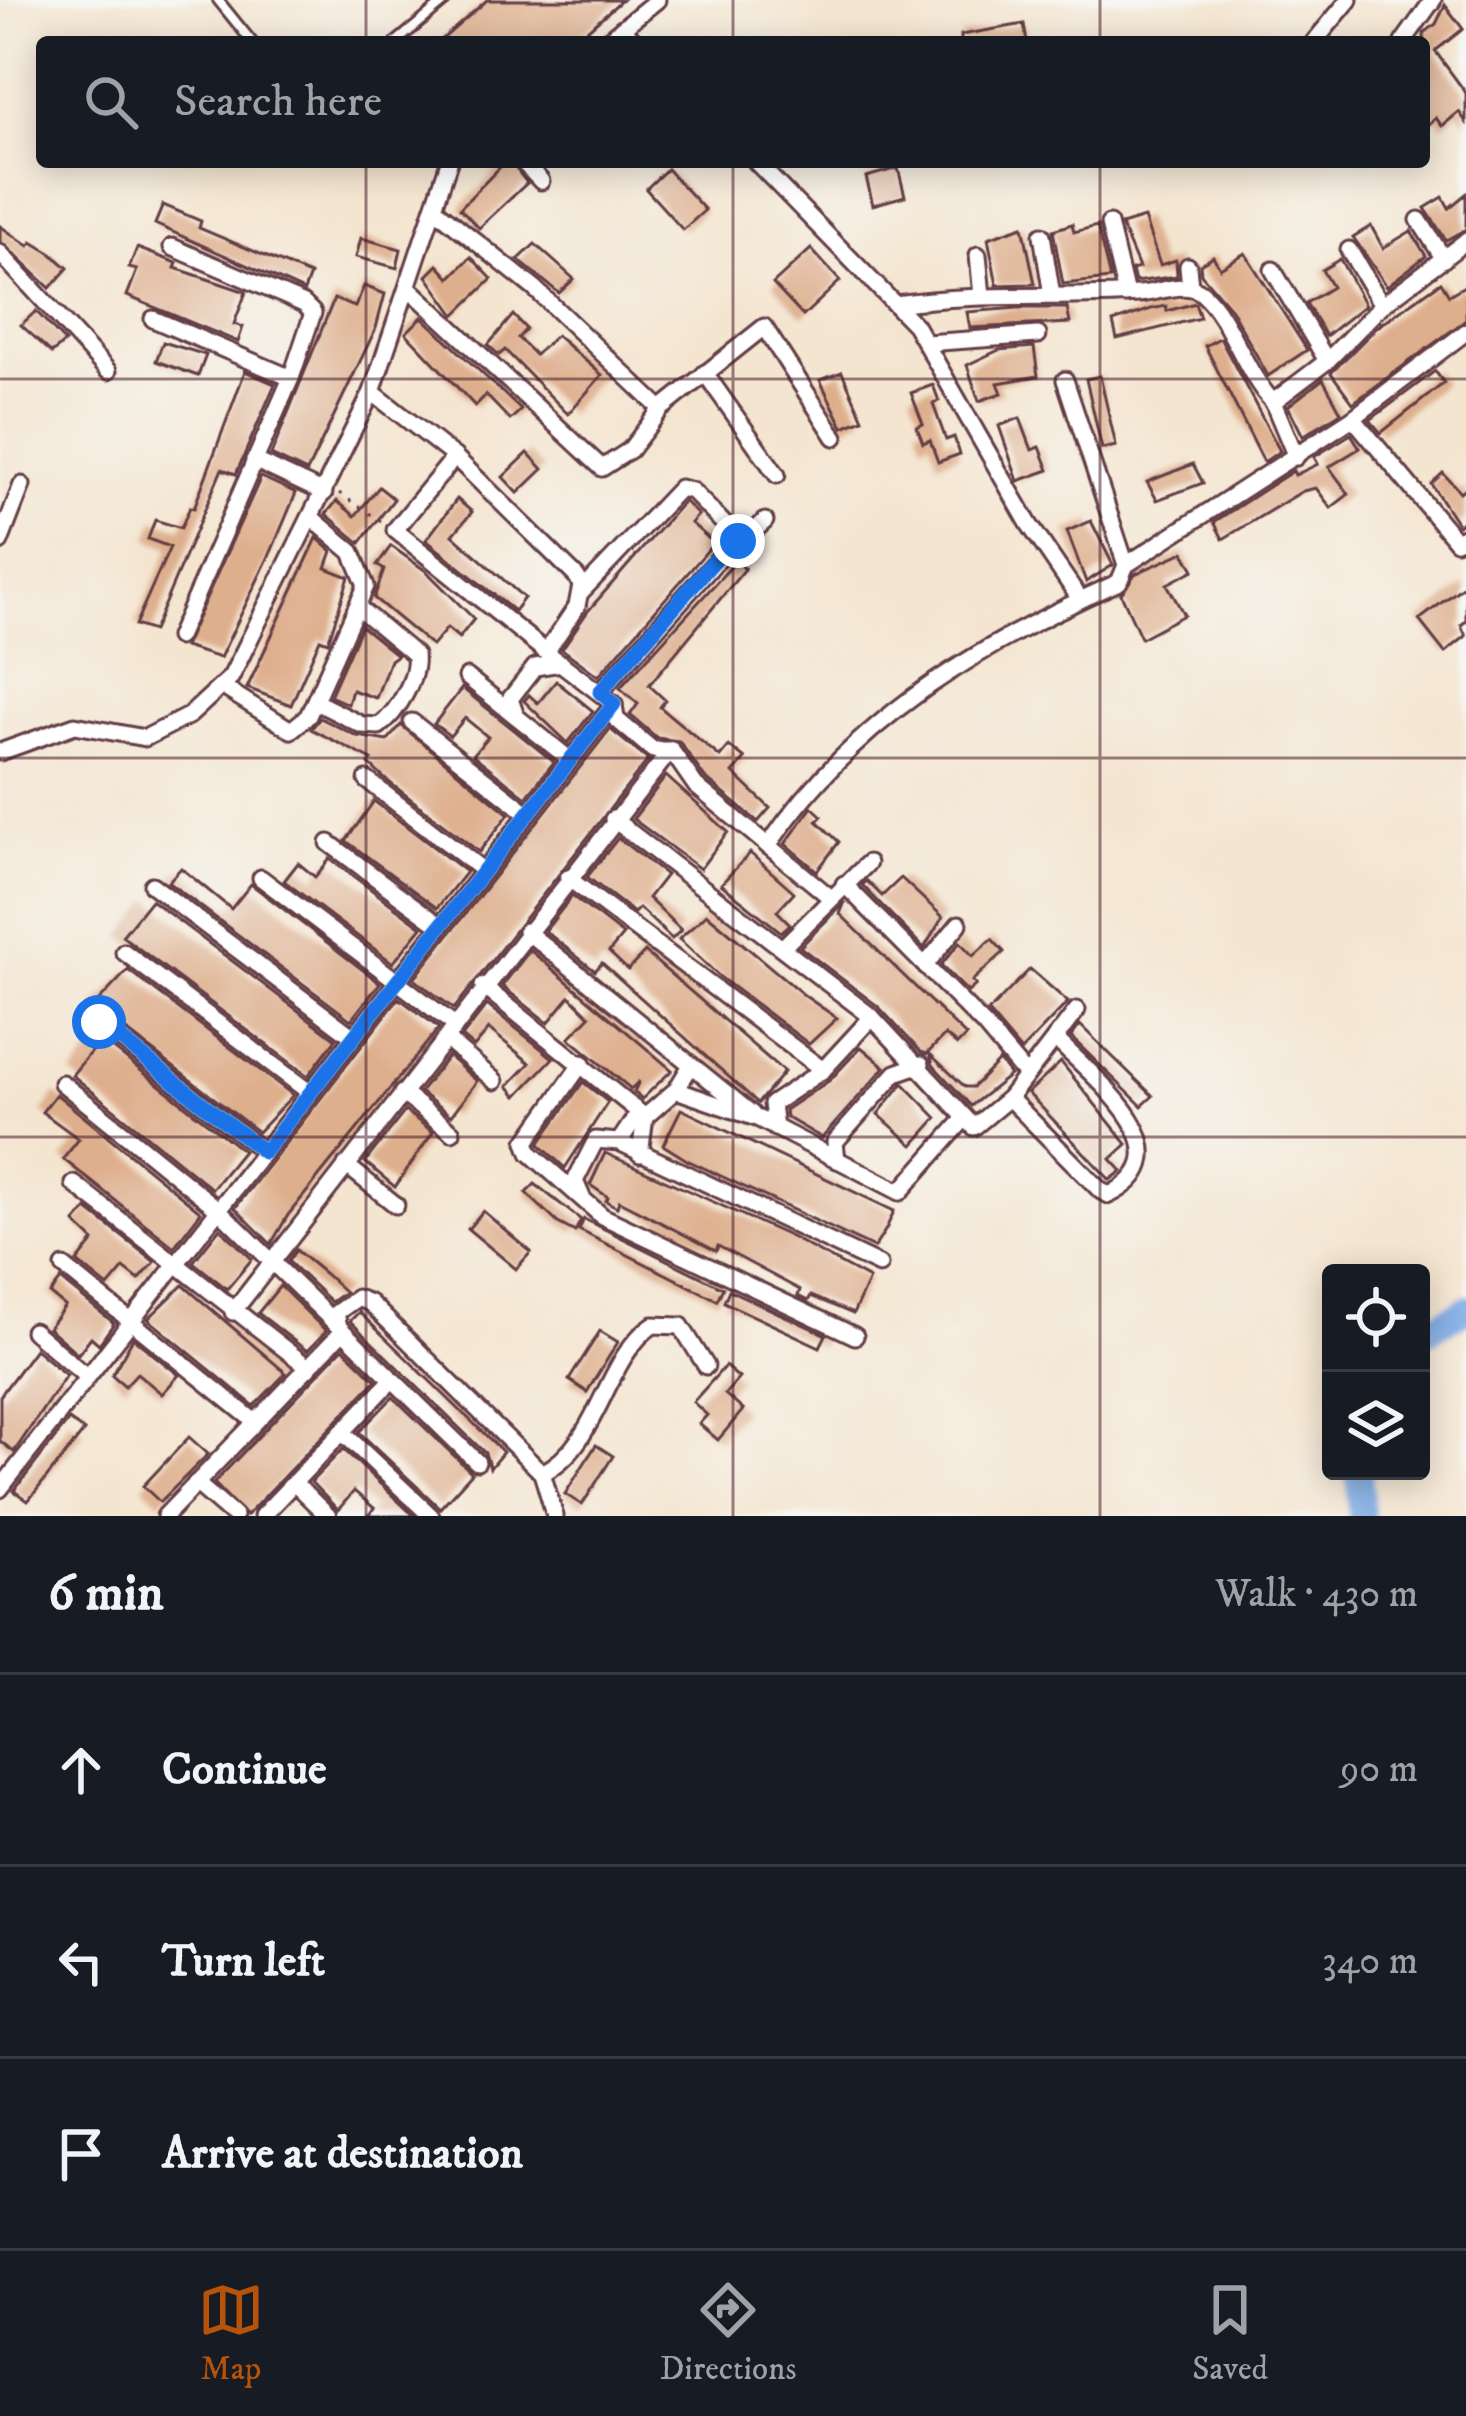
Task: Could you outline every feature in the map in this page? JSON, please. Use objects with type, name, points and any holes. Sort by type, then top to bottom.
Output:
[{"type":"street","points":[[612,36],[657,0]]},
{"type":"street","points":[[1319,36],[1349,0]]},
{"type":"street","points":[[1406,36],[1433,0]]},
{"type":"street","points":[[622,28],[630,36]]},
{"type":"street","points":[[0,752],[75,725],[145,738],[173,727],[223,687],[256,634],[372,392],[447,168]]},
{"type":"street","points":[[529,168],[541,181]]},
{"type":"street","points":[[762,168],[896,304],[926,343],[1029,524],[1079,599]]},
{"type":"street","points":[[434,208],[535,289],[661,409]]},
{"type":"street","points":[[1419,220],[1444,259]]},
{"type":"street","points":[[1109,224],[1126,295]]},
{"type":"street","points":[[1042,235],[1052,295]]},
{"type":"street","points":[[1273,402],[1327,361],[1382,305],[1466,241]]},
{"type":"street","points":[[172,247],[312,310],[291,378],[178,638]]},
{"type":"street","points":[[1349,250],[1382,305]]},
{"type":"street","points":[[0,253],[108,371]]},
{"type":"street","points":[[978,255],[982,296]]},
{"type":"street","points":[[1188,266],[1190,287]]},
{"type":"street","points":[[1273,270],[1327,361]]},
{"type":"street","points":[[408,287],[602,468],[630,450],[661,409],[764,327],[835,437]]},
{"type":"street","points":[[896,304],[982,296],[1126,295],[1190,287],[1205,296],[1253,381],[1273,402],[1295,457]]},
{"type":"street","points":[[153,319],[291,378]]},
{"type":"street","points":[[768,846],[834,760],[962,661],[1017,627],[1119,582],[1126,565],[1353,418],[1466,332]]},
{"type":"street","points":[[926,343],[1038,334]]},
{"type":"street","points":[[705,373],[777,475]]},
{"type":"street","points":[[1065,380],[1126,565]]},
{"type":"street","points":[[372,392],[455,457],[577,577],[581,592]]},
{"type":"street","points":[[1353,418],[1461,538],[1466,556]]},
{"type":"street","points":[[455,457],[395,530],[600,692],[614,704],[616,719],[652,750],[671,750]]},
{"type":"street","points":[[254,460],[326,490]]},
{"type":"street","points":[[0,542],[22,485]]},
{"type":"street","points":[[546,652],[581,592],[680,488],[692,490],[730,528],[732,540]]},
{"type":"street","points":[[223,687],[291,730],[300,727],[316,702],[366,586],[359,564],[313,519]]},
{"type":"street","points":[[600,692],[732,540],[744,540],[765,521]]},
{"type":"street","points":[[316,702],[362,725],[379,726],[395,709],[415,670],[415,655],[360,609]]},
{"type":"street","points":[[516,716],[510,699],[535,667],[561,663]]},
{"type":"street","points":[[467,677],[568,758]]},
{"type":"street","points":[[0,1489],[481,868],[614,704]]},
{"type":"street","points":[[412,722],[526,812]]},
{"type":"street","points":[[671,750],[696,786],[831,898]]},
{"type":"street","points":[[233,1312],[671,750]]},
{"type":"street","points":[[367,780],[481,868]]},
{"type":"street","points":[[613,819],[872,1017],[921,1064],[974,1127],[1009,1098],[1077,1010]]},
{"type":"street","points":[[329,843],[438,924]]},
{"type":"street","points":[[783,947],[868,863]]},
{"type":"street","points":[[261,878],[395,980],[495,1081]]},
{"type":"street","points":[[568,878],[823,1070]]},
{"type":"street","points":[[844,884],[926,964],[1024,1075]]},
{"type":"street","points":[[152,885],[352,1036]]},
{"type":"street","points":[[926,964],[959,925]]},
{"type":"street","points":[[526,931],[759,1119],[900,1192],[965,1118]]},
{"type":"street","points":[[124,952],[309,1092]]},
{"type":"street","points":[[483,986],[642,1114]]},
{"type":"street","points":[[775,1128],[772,1104],[823,1070],[872,1017]]},
{"type":"street","points":[[99,1022],[264,1152]]},
{"type":"street","points":[[1009,1098],[1101,1191],[1109,1195],[1125,1187],[1139,1170],[1144,1151],[1136,1124],[1055,1038]]},
{"type":"street","points":[[583,1063],[525,1145],[586,1206],[855,1336]]},
{"type":"street","points":[[837,1160],[835,1142],[896,1073],[921,1064]]},
{"type":"street","points":[[619,1142],[642,1114],[676,1090],[690,1067]]},
{"type":"street","points":[[62,1082],[219,1210],[477,1462]]},
{"type":"street","points":[[676,1090],[759,1119]]},
{"type":"street","points":[[402,1093],[452,1132]]},
{"type":"street","points":[[640,1154],[642,1114]]},
{"type":"street","points":[[586,1206],[575,1181],[596,1140],[619,1142],[879,1265]]},
{"type":"street","points":[[346,1165],[396,1205]]},
{"type":"street","points":[[74,1184],[309,1368]]},
{"type":"street","points":[[64,1267],[254,1421]]},
{"type":"street","points":[[341,1331],[336,1313],[346,1302],[357,1298],[370,1303],[542,1473],[555,1516]]},
{"type":"street","points":[[542,1473],[576,1440],[643,1332],[663,1322],[681,1326],[706,1366]]},
{"type":"street","points":[[33,1331],[86,1376]]},
{"type":"street","points":[[165,1516],[341,1331]]},
{"type":"street","points":[[262,1516],[392,1380]]},
{"type":"street","points":[[342,1432],[431,1516]]},
{"type":"street","points":[[196,1483],[234,1516]]},
{"type":"street","points":[[294,1484],[328,1516]]},
{"type":"lane","points":[[218,0],[247,36]]},
{"type":"lane","points":[[403,36],[447,0]]},
{"type":"path","points":[[326,490],[395,530]]},
{"type":"building","points":[[487,0],[622,0],[580,36],[446,36]]},
{"type":"building","points":[[1445,5],[1463,29],[1435,51],[1466,93],[1466,122],[1459,112],[1442,126],[1436,118],[1430,123],[1430,36],[1424,33],[1436,24]]},
{"type":"building","points":[[1024,24],[1026,36],[961,36]]},
{"type":"building","points":[[499,168],[516,168],[527,183],[479,228],[460,208]]},
{"type":"building","points":[[898,168],[905,196],[873,205],[866,177]]},
{"type":"building","points":[[667,169],[705,210],[683,230],[646,189]]},
{"type":"building","points":[[1466,194],[1466,229],[1446,240],[1425,208],[1443,197],[1449,208]]},
{"type":"building","points":[[163,205],[201,221],[199,228],[310,275],[304,291],[155,224]]},
{"type":"building","points":[[1144,218],[1160,265],[1176,260],[1177,276],[1135,282],[1132,270],[1139,268],[1121,225]]},
{"type":"building","points":[[1072,224],[1074,232],[1097,226],[1110,279],[1063,284],[1053,230]]},
{"type":"building","points":[[0,226],[68,268],[50,288],[0,241]]},
{"type":"building","points":[[1023,226],[1035,284],[997,285],[988,238]]},
{"type":"building","points":[[1371,226],[1383,248],[1411,231],[1426,256],[1387,286],[1353,237]]},
{"type":"building","points":[[361,238],[401,249],[397,268],[356,257]]},
{"type":"building","points":[[535,244],[574,279],[559,293],[518,260]]},
{"type":"building","points":[[137,248],[177,263],[175,268],[246,292],[234,324],[243,327],[238,342],[127,296],[137,270],[129,268]]},
{"type":"building","points":[[811,249],[840,281],[803,316],[773,284]]},
{"type":"building","points":[[1245,253],[1307,350],[1268,376],[1231,309],[1201,274],[1200,264],[1213,256],[1220,268]]},
{"type":"building","points":[[471,257],[492,279],[455,315],[427,276],[438,265],[450,278]]},
{"type":"building","points":[[1340,259],[1365,305],[1326,336],[1306,303],[1332,287],[1322,270]]},
{"type":"building","points":[[1441,282],[1449,295],[1466,285],[1466,320],[1353,403],[1331,373],[1377,327]]},
{"type":"building","points":[[364,286],[385,294],[376,328],[307,472],[271,455],[334,299],[355,307]]},
{"type":"building","points":[[1195,303],[1200,318],[1117,339],[1113,322],[1151,309],[1166,306],[1167,311]]},
{"type":"building","points":[[1067,308],[1070,323],[970,328],[967,312]]},
{"type":"building","points":[[36,311],[65,342],[52,353],[21,325]]},
{"type":"building","points":[[513,315],[526,329],[518,338],[535,355],[556,335],[602,375],[568,414],[505,350],[499,355],[488,345]]},
{"type":"building","points":[[422,317],[521,410],[510,420],[486,395],[475,406],[406,333]]},
{"type":"building","points":[[1220,338],[1280,451],[1264,462],[1205,346]]},
{"type":"building","points":[[163,342],[206,355],[198,376],[156,361]]},
{"type":"building","points":[[1034,347],[1038,376],[998,383],[1002,393],[979,401],[967,365],[999,350]]},
{"type":"building","points":[[245,371],[275,384],[236,474],[222,469],[153,631],[135,625],[170,547],[148,539],[155,520],[181,528],[190,507],[194,508]]},
{"type":"building","points":[[1435,371],[1444,383],[1381,433],[1370,420]]},
{"type":"building","points":[[842,372],[863,419],[843,427],[820,380]]},
{"type":"building","points":[[1100,376],[1116,446],[1102,449],[1086,379]]},
{"type":"building","points":[[1323,379],[1341,412],[1303,436],[1288,406]]},
{"type":"building","points":[[933,385],[939,401],[933,404],[946,440],[954,437],[960,454],[938,462],[930,440],[923,443],[917,427],[923,424],[911,393]]},
{"type":"building","points":[[1020,418],[1032,450],[1040,447],[1049,470],[1018,481],[999,426]]},
{"type":"building","points":[[1351,434],[1360,448],[1329,467],[1349,494],[1331,508],[1316,488],[1303,491],[1223,539],[1214,522],[1293,471],[1295,475],[1318,464],[1314,457]]},
{"type":"building","points":[[528,453],[543,469],[518,493],[503,477]]},
{"type":"building","points":[[1193,464],[1203,483],[1157,500],[1147,482]]},
{"type":"building","points":[[1443,473],[1460,492],[1466,487],[1466,520],[1458,525],[1431,484]]},
{"type":"building","points":[[261,477],[296,493],[272,550],[220,658],[184,647]]},
{"type":"building","points":[[379,487],[394,499],[360,543],[326,514],[337,501],[355,516]]},
{"type":"building","points":[[457,499],[472,512],[453,535],[524,598],[514,611],[426,540]]},
{"type":"building","points":[[684,501],[698,515],[691,523],[714,543],[598,676],[562,649],[588,611]]},
{"type":"building","points":[[1091,521],[1113,565],[1086,582],[1067,531]]},
{"type":"building","points":[[317,538],[332,551],[326,568],[349,577],[328,642],[320,639],[291,705],[247,688]]},
{"type":"building","points":[[391,546],[426,571],[474,619],[459,638],[447,628],[432,646],[374,598],[384,570],[377,565]]},
{"type":"building","points":[[1184,552],[1194,570],[1167,584],[1184,615],[1141,638],[1121,594],[1135,574]]},
{"type":"building","points":[[736,561],[745,569],[649,685],[665,700],[660,707],[720,757],[729,746],[745,759],[733,773],[770,808],[758,822],[705,778],[679,741],[657,738],[630,715],[638,704],[620,688]]},
{"type":"building","points":[[1466,584],[1466,621],[1461,625],[1466,636],[1445,653],[1419,620]]},
{"type":"building","points":[[361,626],[397,655],[390,660],[376,698],[352,690],[348,704],[330,696]]},
{"type":"building","points":[[556,681],[593,711],[568,743],[524,701],[529,695],[538,703]]},
{"type":"building","points":[[462,688],[554,762],[526,797],[473,755],[488,737],[465,718],[450,736],[434,724]]},
{"type":"building","points":[[320,718],[357,736],[387,741],[401,725],[509,814],[479,852],[385,779],[369,764],[372,760],[311,729]]},
{"type":"building","points":[[610,729],[648,760],[454,1009],[414,979]]},
{"type":"building","points":[[666,776],[728,832],[700,869],[633,819]]},
{"type":"building","points":[[374,801],[466,872],[437,908],[346,841]]},
{"type":"building","points":[[812,807],[822,816],[817,821],[839,842],[817,871],[785,844]]},
{"type":"building","points":[[618,838],[666,875],[648,898],[681,930],[672,939],[639,908],[634,913],[587,877]]},
{"type":"building","points":[[750,853],[794,892],[777,911],[790,924],[781,932],[721,884]]},
{"type":"building","points":[[330,859],[422,927],[393,963],[284,881],[298,863],[315,877]]},
{"type":"building","points":[[181,868],[231,909],[251,884],[380,983],[351,1020],[168,882]]},
{"type":"building","points":[[901,878],[943,917],[924,948],[862,885],[867,881],[882,896]]},
{"type":"building","points":[[572,896],[623,935],[609,952],[628,970],[645,952],[784,1072],[758,1103],[602,963],[595,971],[545,931]]},
{"type":"building","points":[[151,900],[336,1039],[308,1076],[122,936]]},
{"type":"building","points":[[845,902],[840,914],[966,1036],[957,1045],[945,1035],[927,1054],[921,1052],[879,1007],[800,947]]},
{"type":"building","points":[[707,914],[837,1018],[809,1044],[721,978],[679,939]]},
{"type":"building","points":[[992,939],[1004,952],[972,981],[976,985],[968,992],[941,965],[960,942],[973,956]]},
{"type":"building","points":[[530,950],[672,1070],[642,1099],[634,1092],[639,1081],[631,1089],[569,1038],[590,1016],[570,996],[548,1023],[502,986]]},
{"type":"building","points":[[1030,969],[1068,1002],[1021,1051],[988,1012]]},
{"type":"building","points":[[128,970],[293,1095],[258,1132],[94,1006]]},
{"type":"building","points":[[399,998],[439,1028],[288,1215],[271,1244],[235,1208]]},
{"type":"building","points":[[487,1005],[553,1058],[517,1096],[508,1086],[530,1063],[489,1029],[474,1047],[462,1037]]},
{"type":"building","points":[[1080,1025],[1153,1096],[1142,1106],[1071,1037]]},
{"type":"building","points":[[101,1039],[243,1151],[212,1189],[72,1075]]},
{"type":"building","points":[[861,1047],[885,1067],[822,1138],[786,1117],[785,1110],[830,1080]]},
{"type":"building","points":[[930,1054],[965,1087],[973,1087],[999,1061],[1010,1075],[971,1106],[933,1065]]},
{"type":"building","points":[[448,1056],[477,1081],[451,1116],[420,1092]]},
{"type":"building","points":[[1061,1062],[1127,1144],[1111,1159],[1122,1171],[1110,1180],[1028,1093]]},
{"type":"building","points":[[583,1082],[608,1102],[565,1168],[539,1144]]},
{"type":"building","points":[[903,1083],[937,1118],[913,1145],[878,1114]]},
{"type":"building","points":[[56,1094],[201,1212],[174,1247],[63,1159],[79,1139],[42,1112]]},
{"type":"building","points":[[681,1109],[894,1211],[874,1248],[663,1145]]},
{"type":"building","points":[[405,1111],[433,1132],[395,1187],[365,1162]]},
{"type":"building","points":[[605,1153],[791,1237],[869,1279],[853,1314],[811,1296],[808,1301],[798,1296],[800,1290],[718,1246],[716,1251],[619,1201],[617,1207],[606,1201],[608,1197],[590,1185]]},
{"type":"building","points":[[535,1184],[581,1220],[575,1232],[526,1193]]},
{"type":"building","points":[[87,1209],[155,1262],[139,1280],[124,1268],[108,1287],[77,1262],[94,1241],[75,1223]]},
{"type":"building","points":[[483,1211],[531,1252],[516,1269],[468,1229]]},
{"type":"building","points":[[584,1219],[723,1288],[717,1300],[579,1230]]},
{"type":"building","points":[[220,1228],[252,1259],[227,1289],[193,1262]]},
{"type":"building","points":[[296,1250],[345,1292],[331,1302],[288,1261]]},
{"type":"building","points":[[61,1280],[114,1323],[99,1344],[91,1337],[78,1354],[48,1328],[65,1306],[50,1294]]},
{"type":"building","points":[[183,1285],[286,1373],[254,1406],[148,1319]]},
{"type":"building","points":[[280,1286],[326,1331],[307,1351],[258,1313]]},
{"type":"building","points":[[729,1290],[826,1335],[820,1347],[724,1302]]},
{"type":"building","points":[[359,1312],[503,1452],[490,1468],[485,1453],[350,1321]]},
{"type":"building","points":[[600,1331],[618,1342],[587,1392],[569,1380]]},
{"type":"building","points":[[133,1338],[179,1375],[162,1394],[137,1373],[125,1386],[112,1375]]},
{"type":"building","points":[[343,1348],[376,1380],[246,1516],[214,1483]]},
{"type":"building","points":[[35,1349],[66,1375],[14,1452],[0,1441],[0,1396]]},
{"type":"building","points":[[725,1366],[739,1378],[725,1394],[743,1410],[718,1440],[699,1424],[707,1415],[693,1402]]},
{"type":"building","points":[[393,1397],[472,1473],[440,1508],[359,1432]]},
{"type":"building","points":[[69,1420],[84,1431],[28,1501],[14,1491]]},
{"type":"building","points":[[189,1437],[208,1454],[160,1502],[143,1486]]},
{"type":"building","points":[[596,1445],[613,1456],[582,1505],[565,1494]]},
{"type":"building","points":[[343,1449],[414,1516],[368,1516],[374,1508],[354,1491],[338,1510],[311,1482]]},
{"type":"waterway","points":[[1430,1329],[1466,1309]]},
{"type":"waterway","points":[[1359,1480],[1361,1516]]},
{"type":"route","points":[[99,1022],[264,1152],[481,868],[614,704],[600,692],[732,540],[738,541]]}]
